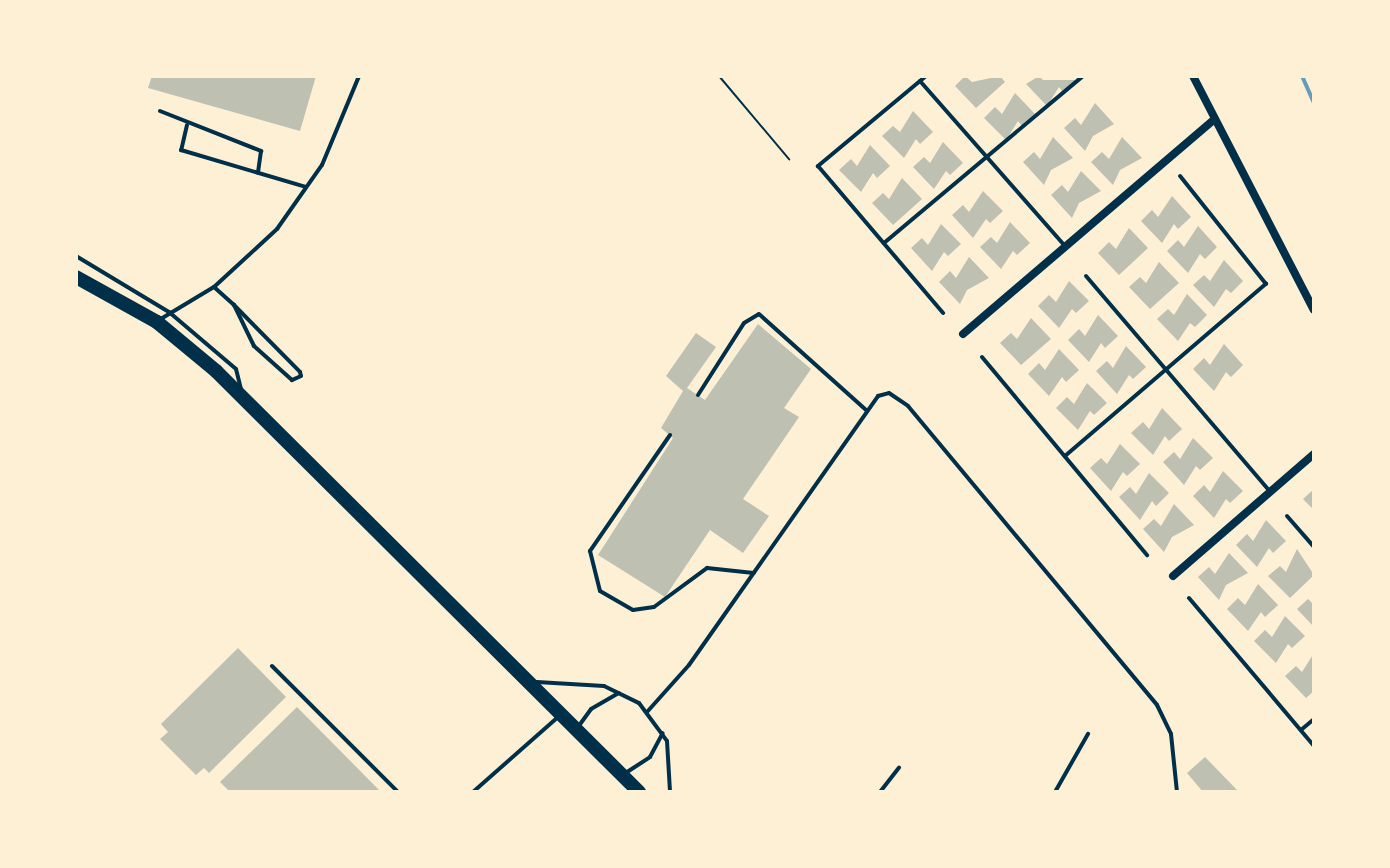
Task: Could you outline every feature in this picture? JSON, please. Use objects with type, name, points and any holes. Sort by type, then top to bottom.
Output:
[{"type":"main road","points":[[76,277],[163,317],[639,792]]},
{"type":"street","points":[[1193,76],[1314,310]]},
{"type":"street","points":[[963,334],[1215,119]]},
{"type":"street","points":[[1173,576],[1314,454]]},
{"type":"lane","points":[[76,256],[163,317],[214,287],[277,229],[306,187],[359,76]]},
{"type":"lane","points":[[926,76],[818,166],[943,313]]},
{"type":"lane","points":[[884,243],[1083,76]]},
{"type":"lane","points":[[920,81],[1066,247]]},
{"type":"lane","points":[[160,111],[187,125],[258,149],[258,173]]},
{"type":"lane","points":[[187,125],[181,150],[306,187]]},
{"type":"lane","points":[[1065,456],[1266,284],[1180,176]]},
{"type":"lane","points":[[1086,276],[1270,491]]},
{"type":"lane","points":[[214,287],[234,305],[300,372],[301,376],[290,378],[254,346],[234,305]]},
{"type":"lane","points":[[698,395],[744,323],[759,314],[867,411]]},
{"type":"lane","points":[[982,357],[1147,555]]},
{"type":"lane","points":[[647,712],[754,573],[883,392],[908,406],[1157,705],[1171,734],[1177,792]]},
{"type":"lane","points":[[670,435],[590,551],[600,591],[633,610],[654,607],[707,568],[754,573]]},
{"type":"lane","points":[[1287,516],[1314,547]]},
{"type":"lane","points":[[1189,598],[1314,746]]},
{"type":"lane","points":[[272,666],[398,792]]},
{"type":"lane","points":[[528,682],[622,692],[647,712],[663,732],[670,792]]},
{"type":"lane","points":[[577,731],[591,709],[622,692]]},
{"type":"lane","points":[[473,792],[561,715]]},
{"type":"lane","points":[[1301,730],[1314,719]]},
{"type":"lane","points":[[622,775],[644,764],[663,732]]},
{"type":"lane","points":[[1055,792],[1088,734]]},
{"type":"lane","points":[[880,792],[899,768]]},
{"type":"path","points":[[719,76],[789,159]]},
{"type":"building","points":[[152,76],[316,76],[300,131],[148,88]]},
{"type":"building","points":[[965,76],[972,82],[1000,76],[1005,82],[976,108],[955,86]]},
{"type":"building","points":[[1039,76],[1043,80],[1076,80],[1063,92],[1059,87],[1047,106],[1026,84]]},
{"type":"building","points":[[1015,93],[1035,114],[1022,126],[1018,121],[1006,140],[984,118],[995,107],[1002,114]]},
{"type":"building","points":[[1095,103],[1114,124],[1093,136],[1085,151],[1064,128],[1075,118],[1081,125]]},
{"type":"building","points":[[913,111],[933,132],[920,144],[916,139],[904,158],[882,136],[893,126],[900,132]]},
{"type":"building","points":[[1053,137],[1073,158],[1051,170],[1044,185],[1023,162],[1034,152],[1040,159]]},
{"type":"building","points":[[1122,137],[1142,158],[1120,170],[1113,185],[1091,162],[1102,152],[1109,159]]},
{"type":"building","points":[[943,142],[963,163],[950,175],[946,171],[934,189],[913,167],[924,157],[930,163]]},
{"type":"building","points":[[870,145],[890,166],[877,178],[873,173],[861,192],[839,170],[851,159],[857,166]]},
{"type":"building","points":[[1081,171],[1101,191],[1079,203],[1072,218],[1051,195],[1062,185],[1068,192]]},
{"type":"building","points":[[902,178],[922,199],[893,225],[872,203],[883,193],[889,199]]},
{"type":"building","points":[[983,191],[1003,211],[990,223],[986,219],[973,238],[952,215],[963,205],[969,212]]},
{"type":"building","points":[[1172,196],[1191,217],[1178,229],[1174,224],[1162,243],[1141,221],[1152,210],[1158,217]]},
{"type":"building","points":[[1010,222],[1030,243],[1017,255],[1013,251],[1001,269],[980,247],[991,237],[997,243]]},
{"type":"building","points":[[941,224],[961,244],[948,256],[944,252],[932,271],[911,248],[922,238],[928,245]]},
{"type":"building","points":[[1198,226],[1217,247],[1205,259],[1200,254],[1188,273],[1167,251],[1178,240],[1184,247]]},
{"type":"building","points":[[1129,228],[1148,248],[1119,275],[1098,253],[1109,242],[1116,249]]},
{"type":"building","points":[[969,257],[989,278],[967,290],[960,304],[939,282],[950,271],[956,278]]},
{"type":"building","points":[[1224,260],[1243,281],[1231,293],[1226,289],[1214,307],[1193,285],[1204,275],[1210,281]]},
{"type":"building","points":[[1159,262],[1179,283],[1150,309],[1129,287],[1140,277],[1146,283]]},
{"type":"building","points":[[1069,281],[1089,301],[1076,313],[1072,309],[1059,328],[1038,306],[1049,295],[1056,302]]},
{"type":"building","points":[[1187,294],[1207,315],[1195,327],[1190,323],[1178,341],[1157,319],[1168,309],[1174,315]]},
{"type":"building","points":[[1098,315],[1118,336],[1105,348],[1101,343],[1089,362],[1068,340],[1079,329],[1085,336]]},
{"type":"building","points":[[1031,318],[1051,339],[1021,365],[1000,343],[1011,333],[1017,339]]},
{"type":"building","points":[[758,324],[811,369],[784,408],[799,417],[743,499],[769,516],[743,553],[710,530],[665,597],[598,555],[673,438],[661,428],[683,391],[666,376],[696,333],[716,347],[687,388],[705,400]]},
{"type":"building","points":[[1224,344],[1243,365],[1231,377],[1226,372],[1214,391],[1193,369],[1204,358],[1210,365]]},
{"type":"building","points":[[1126,346],[1146,367],[1133,379],[1129,375],[1117,394],[1096,371],[1107,361],[1113,368]]},
{"type":"building","points":[[1059,349],[1079,370],[1066,382],[1062,377],[1049,396],[1028,374],[1039,363],[1045,370]]},
{"type":"building","points":[[1087,383],[1107,403],[1094,415],[1090,411],[1078,430],[1056,408],[1067,397],[1074,404]]},
{"type":"building","points":[[1162,408],[1182,429],[1169,441],[1165,436],[1153,455],[1131,433],[1143,422],[1149,429]]},
{"type":"building","points":[[1193,438],[1213,458],[1200,470],[1196,466],[1184,485],[1163,462],[1174,452],[1180,459]]},
{"type":"building","points":[[1120,444],[1140,464],[1127,476],[1123,472],[1111,491],[1090,468],[1101,458],[1107,464]]},
{"type":"building","points":[[1223,471],[1243,491],[1230,503],[1226,499],[1214,518],[1193,496],[1204,485],[1210,492]]},
{"type":"building","points":[[1149,473],[1169,493],[1156,506],[1152,501],[1140,520],[1119,497],[1130,487],[1136,494]]},
{"type":"building","points":[[1314,489],[1314,510],[1303,499]]},
{"type":"building","points":[[1174,504],[1194,525],[1172,537],[1164,552],[1143,529],[1154,519],[1161,526]]},
{"type":"building","points":[[1266,520],[1286,541],[1273,553],[1269,548],[1257,567],[1236,545],[1247,534],[1253,541]]},
{"type":"building","points":[[1297,549],[1314,575],[1290,598],[1268,576],[1280,566],[1286,572]]},
{"type":"building","points":[[1229,553],[1248,573],[1226,585],[1219,600],[1198,577],[1209,567],[1215,574]]},
{"type":"building","points":[[1258,584],[1278,605],[1265,617],[1261,612],[1248,631],[1227,609],[1238,598],[1245,605]]},
{"type":"building","points":[[1308,599],[1314,605],[1314,627],[1297,609]]},
{"type":"building","points":[[1285,616],[1305,636],[1292,648],[1288,644],[1276,663],[1254,641],[1265,630],[1272,637]]},
{"type":"building","points":[[238,648],[286,697],[209,773],[204,768],[196,775],[160,739],[168,732],[161,724]]},
{"type":"building","points":[[1314,653],[1314,691],[1306,698],[1285,676],[1296,666],[1302,672]]},
{"type":"building","points":[[297,707],[381,792],[230,792],[220,782]]},
{"type":"building","points":[[1205,757],[1239,792],[1203,792],[1187,773]]},
{"type":"waterway","points":[[1302,76],[1314,103]]}]
